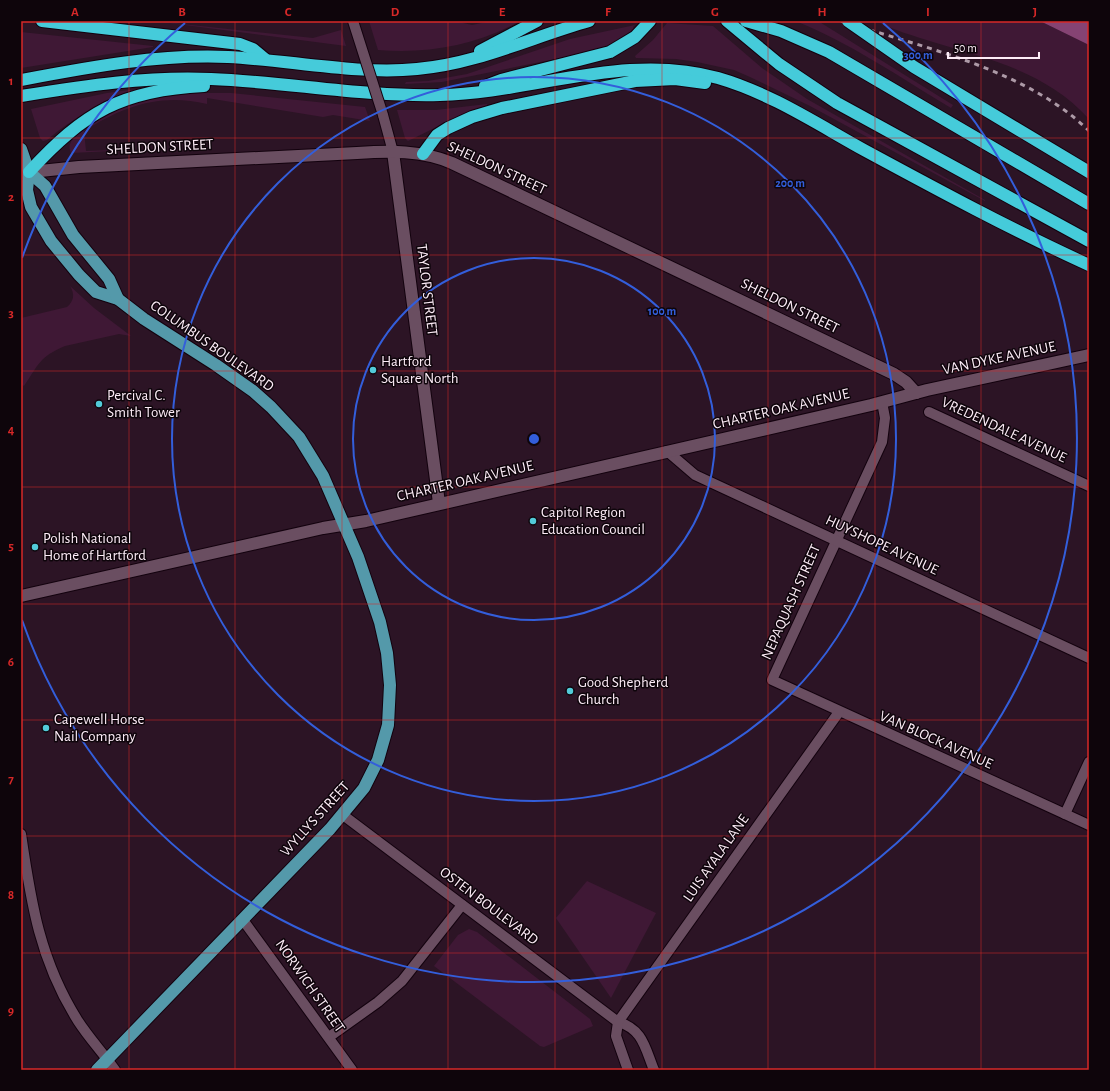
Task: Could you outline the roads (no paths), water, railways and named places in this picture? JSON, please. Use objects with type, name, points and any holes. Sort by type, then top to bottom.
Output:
[{"type":"highway","points":[[42,21],[240,44],[253,48],[265,59]]},
{"type":"highway","points":[[465,61],[491,44],[537,21]]},
{"type":"highway","points":[[21,80],[94,66],[148,59],[197,56],[265,59],[397,70],[431,68],[465,61],[589,21]]},
{"type":"highway","points":[[465,94],[501,80],[603,54],[621,46],[639,34],[650,21]]},
{"type":"highway","points":[[727,21],[774,60],[837,103],[1089,240]]},
{"type":"highway","points":[[746,21],[781,31],[824,50],[1089,204]]},
{"type":"highway","points":[[848,21],[914,68],[1089,172]]},
{"type":"highway","points":[[21,96],[142,79],[184,78],[231,80],[386,94],[426,96],[465,94],[599,73],[649,69],[703,74],[747,88],[976,210],[1089,265]]},
{"type":"highway","points":[[25,173],[73,128],[94,114],[115,104],[149,92],[217,84],[231,80]]},
{"type":"highway","points":[[423,154],[437,135],[456,124],[486,112],[527,102],[616,84],[654,80],[694,81],[733,90],[747,88]]},
{"type":"main road","name":"COLUMBUS BOULEVARD","points":[[21,149],[30,204],[51,241],[92,289],[96,292],[118,299],[144,319],[234,377],[271,406],[299,437],[312,455],[344,524]]},
{"type":"main road","name":"COLUMBUS BOULEVARD","points":[[25,173],[45,186],[77,241],[109,279],[118,299]]},
{"type":"main road","name":"WYLLYS STREET","points":[[97,1070],[244,920],[343,815],[364,788],[378,760],[388,725],[390,685],[387,653],[380,622],[358,557],[344,524]]},
{"type":"street","points":[[353,21],[383,115],[393,152]]},
{"type":"street","name":"SHELDON STREET","points":[[25,173],[79,167],[393,152],[423,154],[452,163],[894,374],[904,380],[916,393]]},
{"type":"street","name":"TAYLOR STREET","points":[[393,152],[439,503]]},
{"type":"street","name":"VAN DYKE AVENUE","points":[[916,393],[1089,355]]},
{"type":"street","name":"CHARTER OAK AVENUE","points":[[21,596],[163,563],[439,503],[916,393]]},
{"type":"street","name":"NEPAQUASH STREET","points":[[772,680],[882,442],[885,418],[882,402]]},
{"type":"street","name":"VREDENDALE AVENUE","points":[[928,412],[1089,486]]},
{"type":"street","name":"HUYSHOPE AVENUE","points":[[667,451],[695,475],[1089,658]]},
{"type":"street","name":"VAN BLOCK AVENUE","points":[[772,680],[839,712],[1089,825]]},
{"type":"street","name":"LUIS AYALA LANE","points":[[618,1022],[839,712]]},
{"type":"street","points":[[1065,814],[1089,762]]},
{"type":"street","name":"OSTEN BOULEVARD","points":[[343,815],[618,1022],[628,1024],[638,1032],[654,1070]]},
{"type":"street","points":[[21,834],[36,926],[48,962],[79,1023],[115,1070]]},
{"type":"street","points":[[328,1037],[378,1002],[402,981],[462,905]]},
{"type":"street","name":"NORWICH STREET","points":[[244,920],[352,1070]]},
{"type":"street","points":[[618,1022],[616,1036],[628,1070]]},
{"type":"railway","points":[[841,21],[939,51],[1005,76],[1036,92],[1064,110],[1089,131]]},
{"type":"place","name":"Hartford Square North","points":[[373,370]]},
{"type":"place","name":"Percival C. Smith Tower","points":[[99,404]]},
{"type":"place","name":"Capitol Region Education Council","points":[[533,521]]},
{"type":"place","name":"Polish National Home of Hartford","points":[[35,547]]},
{"type":"place","name":"Good Shepherd Church","points":[[570,691]]},
{"type":"place","name":"Capewell Horse Nail Company","points":[[46,728]]}]
